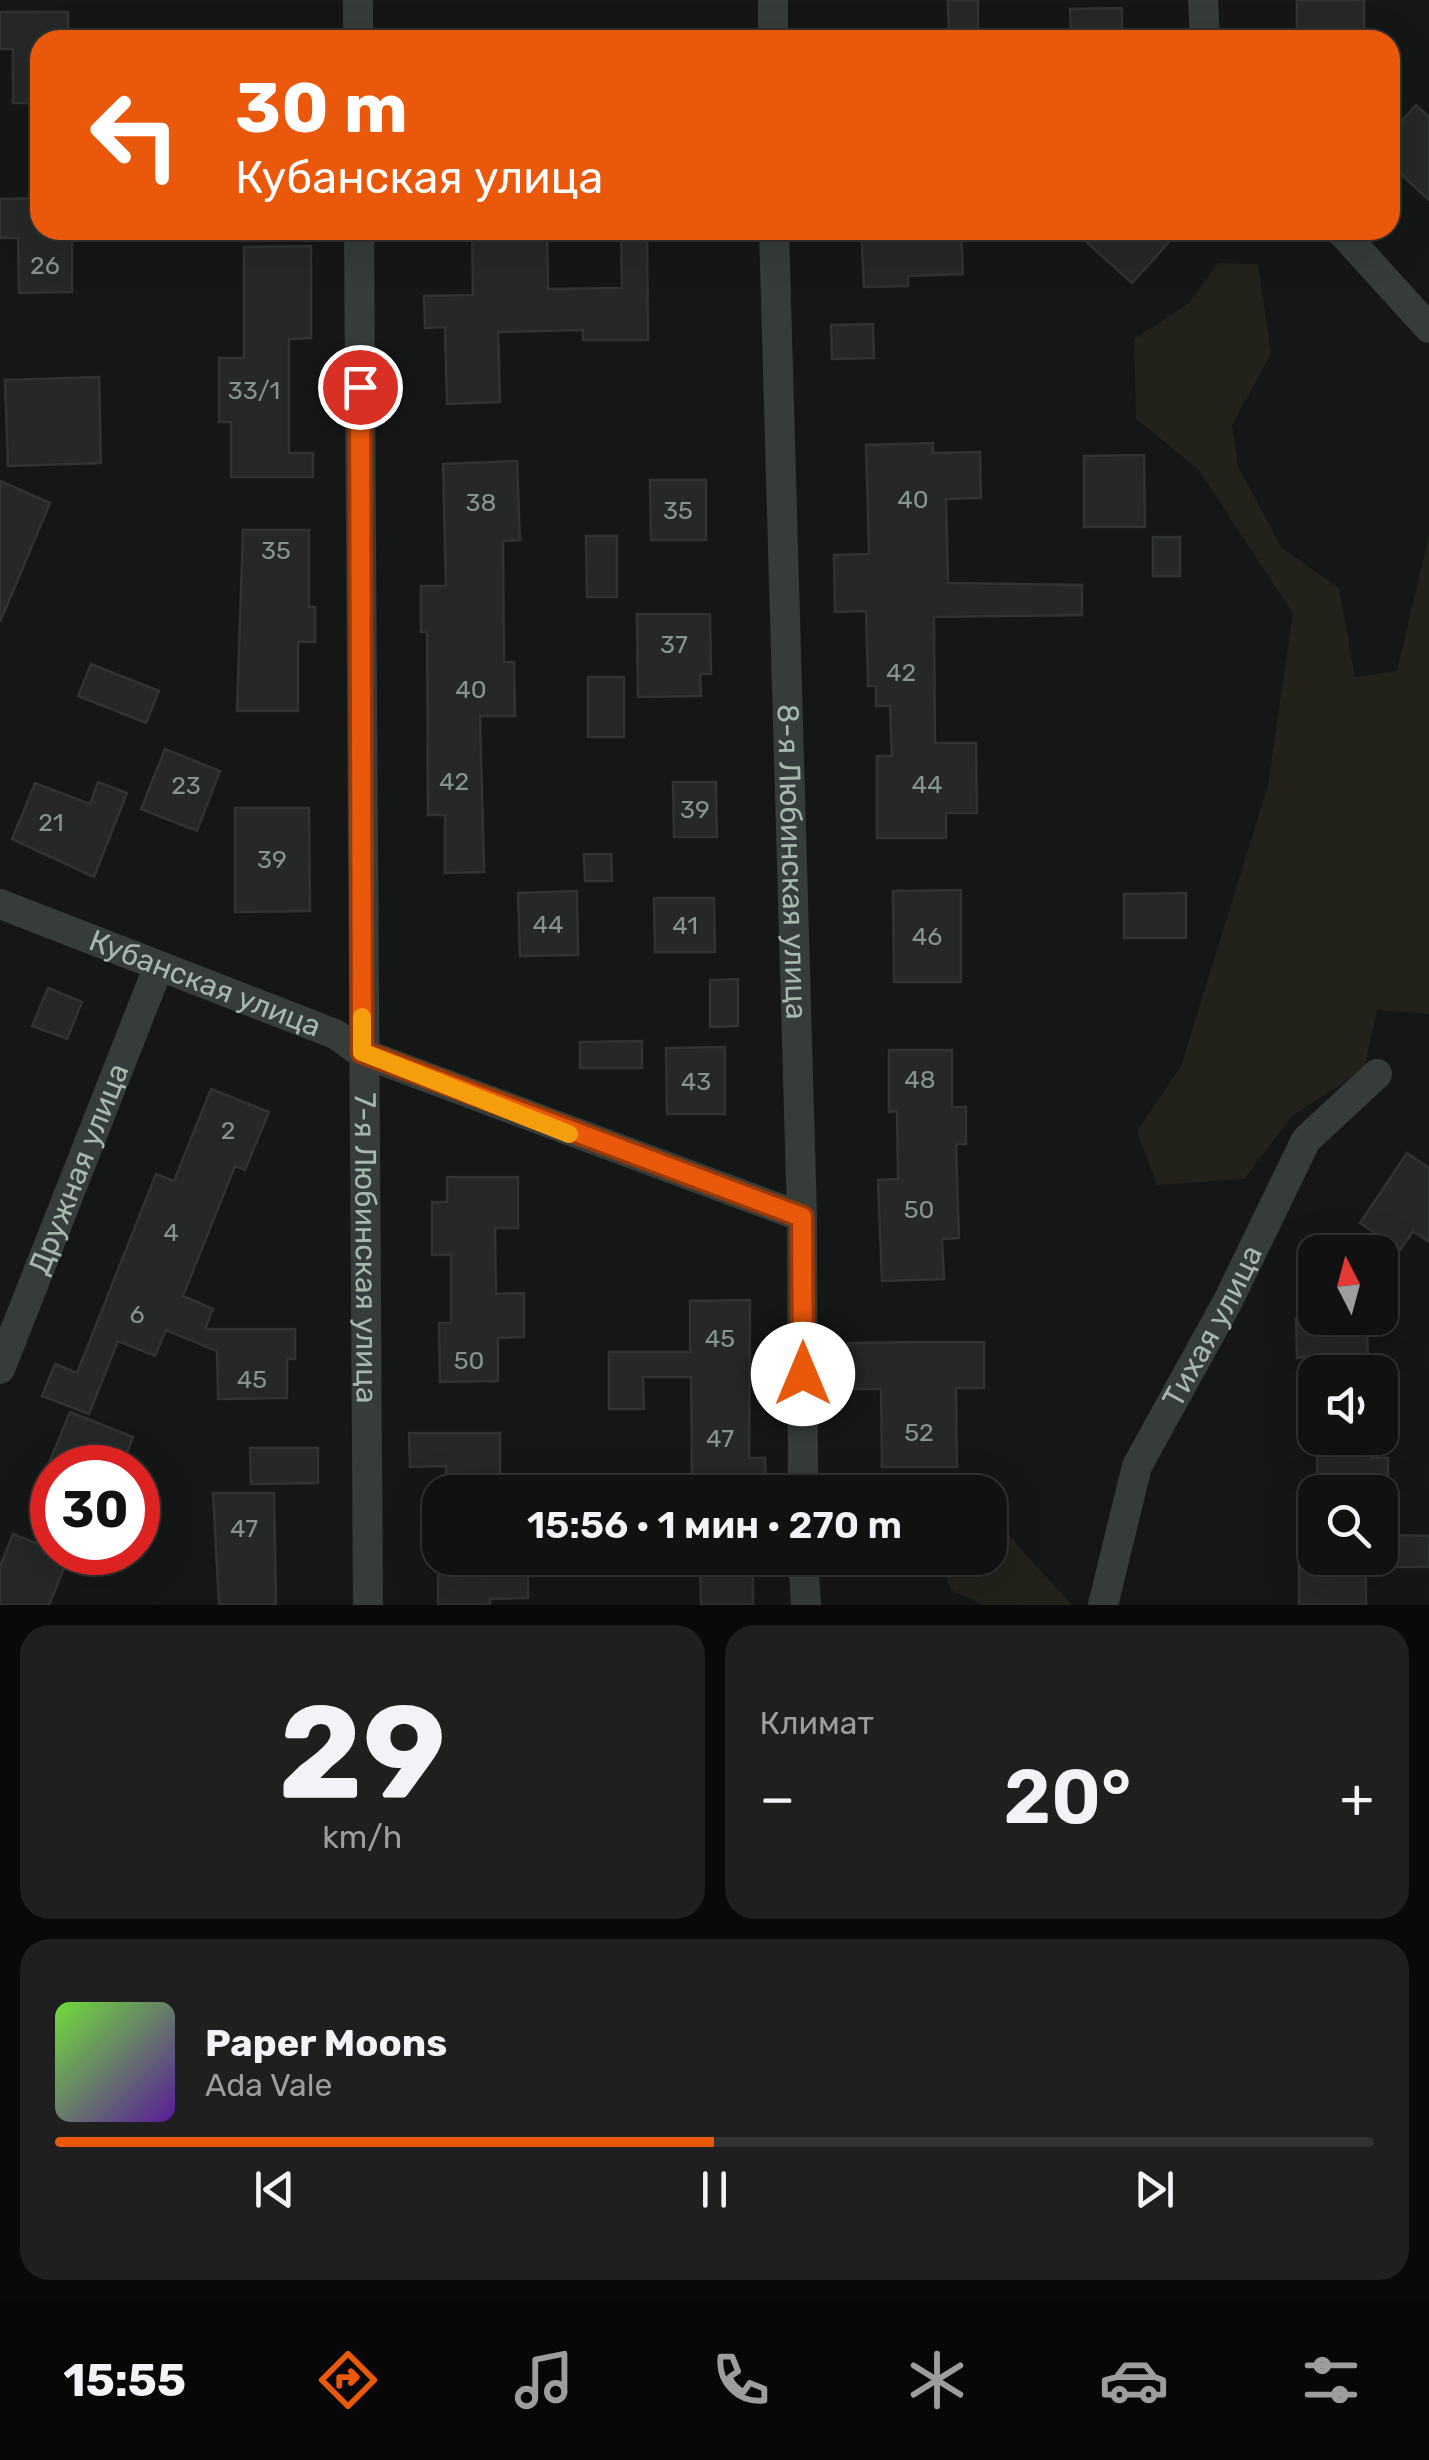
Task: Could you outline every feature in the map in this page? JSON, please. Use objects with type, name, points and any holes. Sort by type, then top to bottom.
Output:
[{"type":"street","points":[[358,0],[358,30]]},
{"type":"street","points":[[773,0],[773,30]]},
{"type":"street","points":[[1202,0],[1204,30]]},
{"type":"street","name":"7-я Любинская улица","points":[[359,240],[368,1605]]},
{"type":"street","name":"8-я Любинская улица","points":[[774,240],[802,1217],[803,1475]]},
{"type":"street","points":[[1349,240],[1429,328]]},
{"type":"street","name":"Кубанская улица","points":[[0,904],[335,1034],[362,1052],[802,1217]]},
{"type":"street","name":"Дружная улица","points":[[0,1368],[158,968]]},
{"type":"street","name":"Тихая улица","points":[[1102,1605],[1137,1466],[1228,1302],[1306,1140],[1376,1074]]},
{"type":"street","points":[[804,1575],[806,1605]]},
{"type":"shaded area","points":[[1218,263],[1258,264],[1271,354],[1232,425],[1238,467],[1282,548],[1339,588],[1355,677],[1397,671],[1429,535],[1429,1014],[1377,1010],[1364,1070],[1293,1115],[1244,1179],[1157,1185],[1137,1131],[1181,1066],[1268,785],[1293,613],[1198,469],[1136,419],[1134,339],[1189,303]]},
{"type":"shaded area","points":[[1007,1534],[1072,1605],[984,1605],[951,1590],[945,1575],[1007,1575]]},
{"type":"building","points":[[948,0],[978,0],[978,30],[949,30]]},
{"type":"building","points":[[1297,0],[1364,0],[1364,30],[1297,30]]},
{"type":"building","points":[[1122,8],[1122,30],[1071,30],[1070,9]]},
{"type":"building","points":[[0,12],[68,12],[68,30],[30,30],[30,103],[13,103],[13,49],[0,49]]},
{"type":"building","points":[[1416,105],[1429,117],[1429,200],[1400,173],[1400,123]]},
{"type":"building","points":[[30,198],[30,240],[72,240],[72,292],[19,293],[18,238],[0,238],[0,199]]},
{"type":"building","points":[[472,240],[547,240],[548,289],[622,288],[621,240],[647,240],[648,340],[583,340],[583,330],[498,332],[500,402],[447,404],[445,327],[425,328],[424,296],[473,295]]},
{"type":"building","points":[[862,240],[961,240],[963,274],[908,276],[908,286],[864,287]]},
{"type":"building","points":[[1084,240],[1171,240],[1132,283]]},
{"type":"building","points":[[311,246],[311,338],[289,339],[289,453],[313,453],[313,477],[231,477],[231,422],[219,422],[219,358],[244,358],[244,247]]},
{"type":"building","points":[[873,324],[874,358],[832,359],[831,325]]},
{"type":"building","points":[[99,377],[101,463],[8,466],[5,380]]},
{"type":"building","points":[[933,443],[933,453],[980,452],[981,498],[946,499],[948,583],[1082,585],[1082,615],[934,617],[935,743],[976,743],[977,813],[946,813],[946,838],[877,838],[877,756],[892,756],[890,706],[876,706],[876,686],[868,686],[866,611],[835,612],[834,555],[869,554],[866,445]]},
{"type":"building","points":[[1144,455],[1145,527],[1084,527],[1084,456]]},
{"type":"building","points":[[517,461],[520,540],[503,541],[504,662],[514,662],[515,716],[480,716],[484,872],[445,873],[445,815],[428,815],[427,632],[421,632],[421,586],[446,586],[443,464]]},
{"type":"building","points":[[650,480],[706,480],[706,540],[651,540]]},
{"type":"building","points":[[0,481],[50,503],[0,622]]},
{"type":"building","points":[[243,530],[309,530],[309,607],[315,607],[315,642],[298,642],[298,711],[237,711]]},
{"type":"building","points":[[586,536],[617,536],[617,597],[587,597]]},
{"type":"building","points":[[1153,537],[1180,537],[1180,576],[1153,576]]},
{"type":"building","points":[[637,614],[710,614],[711,674],[700,674],[701,696],[638,697]]},
{"type":"building","points":[[91,664],[159,691],[146,723],[78,696]]},
{"type":"building","points":[[588,677],[624,677],[624,737],[588,737]]},
{"type":"building","points":[[165,749],[220,771],[197,831],[141,809]]},
{"type":"building","points":[[98,782],[127,793],[94,877],[12,839],[35,783],[90,804]]},
{"type":"building","points":[[673,782],[716,782],[717,837],[674,837]]},
{"type":"building","points":[[235,808],[309,808],[310,911],[235,912]]},
{"type":"building","points":[[584,854],[611,854],[612,881],[585,881]]},
{"type":"building","points":[[961,890],[961,982],[894,982],[893,891]]},
{"type":"building","points":[[577,891],[578,955],[520,956],[518,893]]},
{"type":"building","points":[[1186,893],[1186,938],[1124,938],[1124,894]]},
{"type":"building","points":[[654,898],[714,898],[715,952],[655,952]]},
{"type":"building","points":[[738,979],[738,1026],[710,1027],[710,980]]},
{"type":"building","points":[[48,988],[82,1002],[67,1039],[32,1026]]},
{"type":"building","points":[[642,1041],[642,1068],[580,1068],[580,1042]]},
{"type":"building","points":[[725,1047],[725,1114],[667,1114],[666,1048]]},
{"type":"building","points":[[889,1050],[952,1050],[952,1107],[966,1107],[966,1144],[956,1144],[959,1238],[942,1239],[944,1279],[882,1281],[878,1180],[898,1179],[897,1111],[889,1112]]},
{"type":"building","points":[[211,1089],[269,1112],[245,1170],[235,1166],[183,1296],[213,1309],[205,1329],[295,1329],[295,1359],[287,1359],[287,1398],[218,1399],[217,1351],[166,1330],[155,1356],[118,1341],[89,1414],[42,1396],[55,1364],[77,1373],[156,1174],[174,1181]]},
{"type":"building","points":[[1407,1153],[1429,1168],[1429,1242],[1413,1231],[1400,1250],[1398,1235],[1378,1235],[1360,1223]]},
{"type":"building","points":[[447,1177],[518,1177],[518,1228],[495,1228],[496,1294],[524,1293],[524,1337],[498,1338],[498,1381],[440,1382],[439,1323],[451,1323],[451,1255],[432,1255],[432,1202],[447,1202]]},
{"type":"building","points":[[750,1300],[749,1458],[765,1458],[766,1475],[692,1475],[691,1377],[643,1377],[644,1409],[609,1409],[609,1352],[690,1352],[690,1301]]},
{"type":"building","points":[[1296,1318],[1298,1335],[1367,1335],[1368,1355],[1297,1358]]},
{"type":"building","points":[[984,1342],[984,1388],[956,1388],[957,1467],[882,1467],[881,1389],[848,1389],[848,1343]]},
{"type":"building","points":[[70,1412],[133,1437],[130,1445],[56,1445]]},
{"type":"building","points":[[409,1433],[500,1433],[500,1475],[446,1475],[446,1466],[410,1467]]},
{"type":"building","points":[[250,1448],[318,1448],[318,1483],[251,1484]]},
{"type":"building","points":[[1317,1455],[1388,1458],[1388,1475],[1317,1475]]},
{"type":"building","points":[[213,1493],[274,1493],[276,1605],[219,1605]]},
{"type":"building","points":[[13,1534],[30,1541],[30,1575],[61,1575],[49,1605],[0,1605],[0,1567]]},
{"type":"building","points":[[1398,1535],[1429,1536],[1429,1567],[1398,1567]]},
{"type":"building","points":[[438,1575],[528,1575],[528,1598],[490,1599],[490,1605],[438,1605]]},
{"type":"building","points":[[700,1575],[753,1575],[753,1605],[701,1605]]},
{"type":"building","points":[[1299,1575],[1366,1575],[1366,1605],[1299,1605]]},
{"type":"slow traffic","points":[[362,1017],[362,1052],[569,1134]]},
{"type":"route","points":[[360,387],[362,1052],[565,1132],[802,1217],[803,1374]]}]
